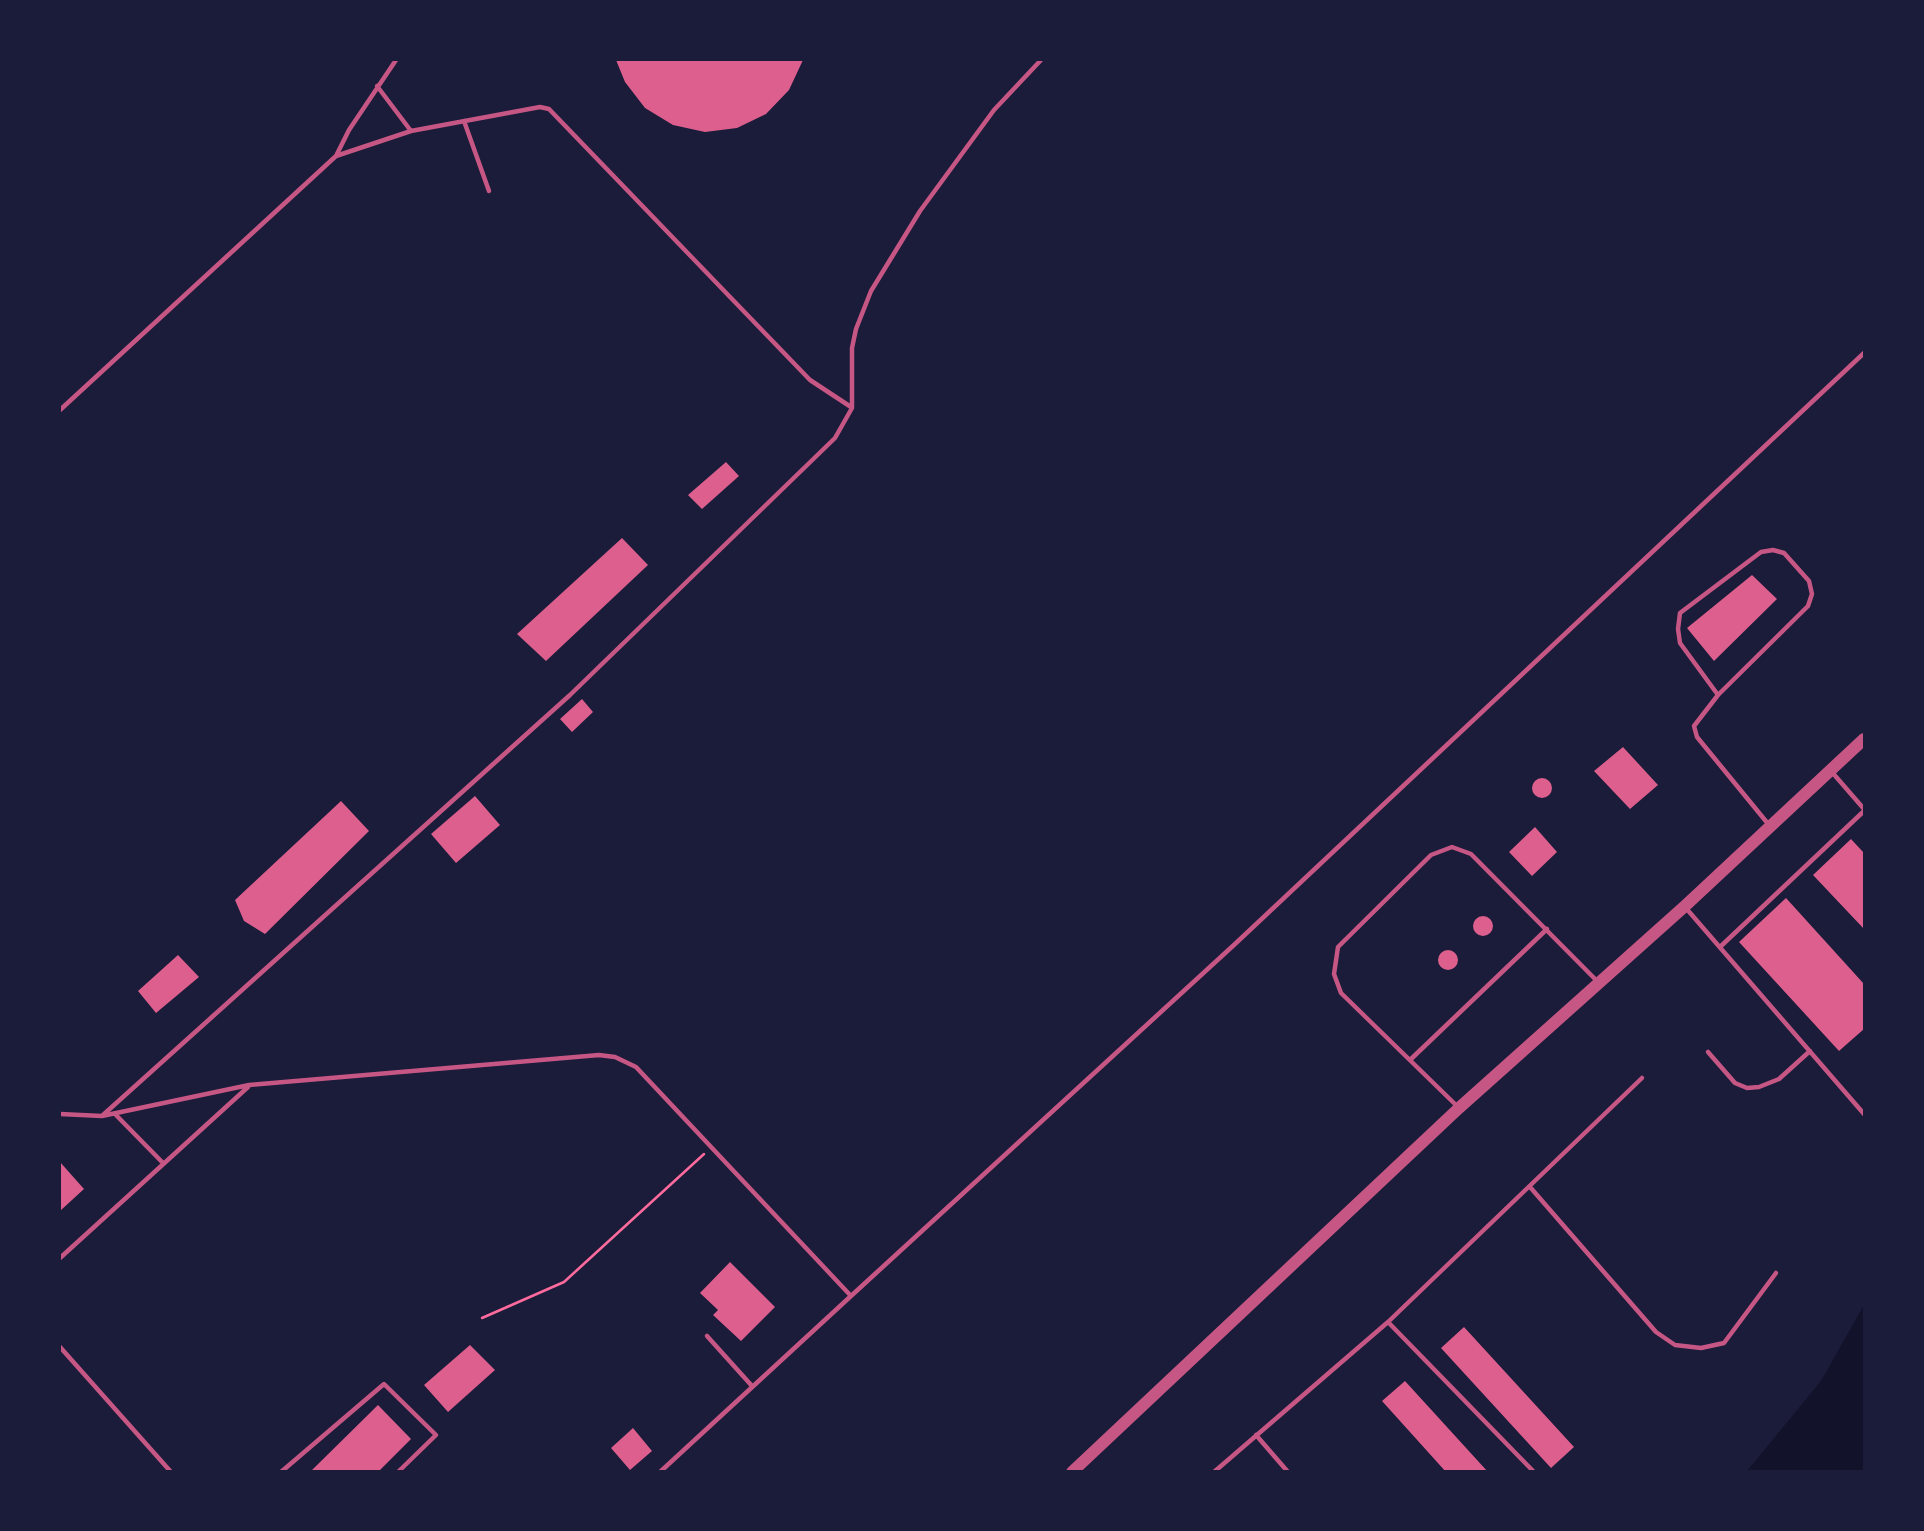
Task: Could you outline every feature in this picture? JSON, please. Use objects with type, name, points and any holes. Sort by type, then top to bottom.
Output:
[{"type":"street","points":[[1072,1472],[1459,1108],[1685,906],[1864,739]]},
{"type":"lane","points":[[60,410],[336,156],[377,86],[396,60]]},
{"type":"lane","points":[[103,1116],[570,695],[835,438],[852,408],[852,348],[856,329],[872,291],[920,211],[944,177],[994,110],[1041,60]]},
{"type":"lane","points":[[377,86],[411,131]]},
{"type":"lane","points":[[336,156],[411,131],[540,107],[549,109],[810,380],[852,408]]},
{"type":"lane","points":[[464,121],[489,191]]},
{"type":"lane","points":[[660,1472],[1255,926],[1864,353]]},
{"type":"lane","points":[[1718,695],[1680,643],[1680,613],[1760,552],[1773,550],[1784,553],[1809,581],[1812,594],[1808,606],[1718,695],[1694,726],[1697,737],[1770,825]]},
{"type":"lane","points":[[1720,947],[1864,810],[1830,771]]},
{"type":"lane","points":[[1459,1108],[1341,993],[1334,974],[1338,947],[1431,855],[1452,847],[1471,854],[1599,983]]},
{"type":"lane","points":[[1685,906],[1864,1114]]},
{"type":"lane","points":[[1410,1060],[1547,929]]},
{"type":"lane","points":[[1708,1052],[1735,1083],[1759,1087],[1779,1079],[1810,1051]]},
{"type":"lane","points":[[60,1114],[103,1116],[249,1085],[599,1055],[615,1057],[636,1067],[851,1296]]},
{"type":"lane","points":[[1214,1472],[1388,1322],[1642,1078]]},
{"type":"lane","points":[[60,1258],[249,1085]]},
{"type":"lane","points":[[114,1113],[163,1163]]},
{"type":"lane","points":[[1530,1187],[1656,1332],[1675,1345],[1701,1348],[1724,1343],[1776,1273]]},
{"type":"lane","points":[[1388,1322],[1534,1472]]},
{"type":"lane","points":[[708,1336],[752,1386]]},
{"type":"lane","points":[[60,1347],[171,1472]]},
{"type":"lane","points":[[281,1472],[384,1384],[436,1435],[398,1472]]},
{"type":"lane","points":[[1256,1436],[1287,1472]]},
{"type":"path","points":[[482,1318],[564,1282],[712,1147]]},
{"type":"shaded area","points":[[1864,1305],[1864,1471],[1747,1471],[1821,1381]]},
{"type":"building","points":[[616,60],[803,60],[789,90],[766,114],[737,128],[705,132],[673,125],[645,108],[625,82]]},
{"type":"building","points":[[726,462],[739,476],[702,509],[688,495]]},
{"type":"building","points":[[622,538],[648,565],[546,661],[517,634]]},
{"type":"building","points":[[1752,575],[1777,599],[1714,661],[1687,628]]},
{"type":"building","points":[[582,699],[593,712],[572,732],[560,719]]},
{"type":"building","points":[[1623,747],[1658,785],[1630,809],[1594,771]]},
{"type":"building","points":[[1542,778],[1549,781],[1552,788],[1549,795],[1542,798],[1535,795],[1532,788],[1535,781]]},
{"type":"building","points":[[475,796],[500,825],[456,863],[431,834]]},
{"type":"building","points":[[341,801],[369,831],[265,934],[244,921],[235,900]]},
{"type":"building","points":[[1535,827],[1557,852],[1532,876],[1509,852]]},
{"type":"building","points":[[1851,839],[1864,853],[1864,929],[1813,875]]},
{"type":"building","points":[[1786,898],[1864,984],[1864,1029],[1839,1051],[1739,942]]},
{"type":"building","points":[[1483,916],[1490,919],[1493,926],[1490,933],[1483,936],[1476,933],[1473,926],[1476,919]]},
{"type":"building","points":[[1448,950],[1455,953],[1458,960],[1455,967],[1448,970],[1441,967],[1438,960],[1441,953]]},
{"type":"building","points":[[178,955],[199,977],[156,1013],[138,991]]},
{"type":"building","points":[[60,1162],[84,1189],[60,1211]]},
{"type":"building","points":[[730,1262],[775,1307],[741,1341],[713,1315],[718,1310],[700,1293]]},
{"type":"building","points":[[1464,1327],[1574,1447],[1551,1468],[1441,1348]]},
{"type":"building","points":[[470,1345],[495,1370],[448,1412],[424,1385]]},
{"type":"building","points":[[1405,1381],[1488,1472],[1446,1472],[1382,1401]]},
{"type":"building","points":[[378,1405],[411,1439],[378,1472],[310,1472]]},
{"type":"building","points":[[633,1428],[652,1451],[630,1470],[611,1448]]}]
